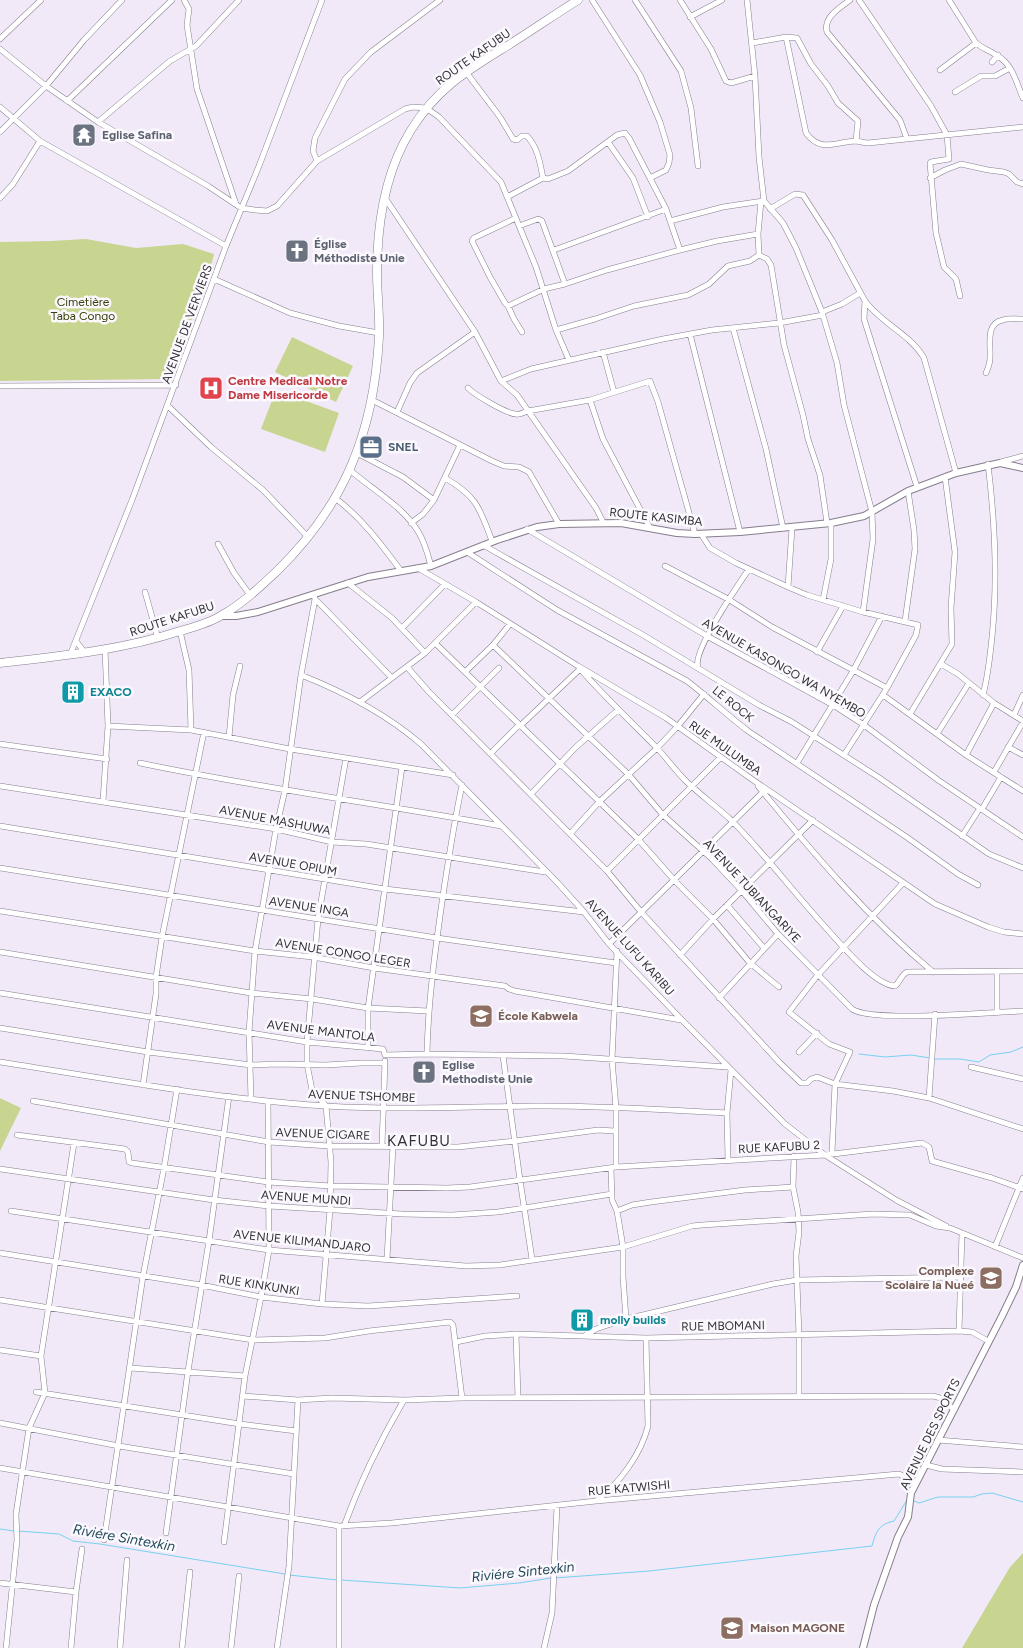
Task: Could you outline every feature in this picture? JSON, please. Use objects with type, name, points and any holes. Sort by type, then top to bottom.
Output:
[{"type":"main road","name":"ROUTE KAFUBU","points":[[0,663],[85,653],[138,644],[221,616],[250,596],[284,564],[308,537],[323,518],[350,471],[367,423],[376,377],[379,333],[377,249],[385,198],[404,142],[426,108],[444,89],[466,72],[578,0]]},
{"type":"street","points":[[0,39],[41,0]]},
{"type":"street","points":[[0,132],[46,86],[84,40],[122,0]]},
{"type":"street","points":[[67,101],[172,0]]},
{"type":"street","points":[[184,0],[188,7],[187,25],[197,89],[238,206]]},
{"type":"street","points":[[98,122],[170,61],[192,49],[206,37],[240,0]]},
{"type":"street","name":"AVENUE DE VERVIERS","points":[[70,655],[176,385],[226,246],[238,206],[259,166],[322,0]]},
{"type":"street","points":[[317,161],[313,151],[315,138],[345,79],[371,52],[440,0]]},
{"type":"street","points":[[592,0],[640,75],[660,122],[670,155],[669,163],[666,170],[650,178]]},
{"type":"street","points":[[635,0],[681,72],[691,108],[698,166]]},
{"type":"street","points":[[680,0],[711,49],[726,81],[731,83],[755,76]]},
{"type":"street","points":[[690,17],[722,0]]},
{"type":"street","points":[[746,0],[755,76],[762,201],[758,234],[759,256]]},
{"type":"street","points":[[850,0],[832,14],[827,22],[827,32],[900,120],[907,140]]},
{"type":"street","points":[[859,0],[914,79],[947,136],[949,159],[931,162],[930,178],[936,232],[944,267],[956,279],[960,296]]},
{"type":"street","points":[[949,0],[976,43],[987,52],[998,55],[1010,68],[1023,98]]},
{"type":"street","points":[[786,37],[807,135],[818,144],[907,140],[1023,127]]},
{"type":"street","points":[[752,43],[795,37],[838,103],[858,121],[856,141]]},
{"type":"street","points":[[940,70],[976,43]]},
{"type":"street","points":[[0,49],[46,86],[98,122],[238,206],[261,211],[272,209],[282,202],[317,161],[405,109],[413,107],[426,108],[446,124],[498,178],[544,289],[556,330],[569,360]]},
{"type":"street","points":[[992,62],[998,55]]},
{"type":"street","points":[[955,92],[981,76],[994,76],[1010,68]]},
{"type":"street","points":[[466,72],[500,117],[513,139],[517,140],[527,136],[530,140],[536,151],[543,178]]},
{"type":"street","points":[[0,107],[40,141],[226,246]]},
{"type":"street","points":[[507,197],[543,178],[545,180],[553,178],[568,171],[617,135],[626,134],[666,209],[680,250]]},
{"type":"street","points":[[0,198],[13,184],[40,141]]},
{"type":"street","points":[[608,142],[633,178],[648,216]]},
{"type":"street","points":[[930,178],[961,164],[1004,172],[1010,174],[1017,182],[1023,184]]},
{"type":"street","points":[[770,209],[795,194],[803,195],[832,240],[864,301],[873,312],[916,346],[924,358],[956,473]]},
{"type":"street","points":[[385,198],[475,332],[501,381],[517,394],[596,508],[603,522]]},
{"type":"street","points":[[762,201],[790,235],[822,314],[837,363],[844,405],[872,512],[874,538],[863,612]]},
{"type":"street","points":[[670,221],[723,207],[762,201]]},
{"type":"street","points":[[554,250],[666,209]]},
{"type":"street","points":[[516,218],[474,238],[472,241],[490,278],[522,332]]},
{"type":"street","points":[[519,226],[538,219],[542,220],[565,284]]},
{"type":"street","points":[[508,306],[544,289],[607,270],[717,241],[758,234]]},
{"type":"street","points":[[759,256],[770,261],[779,323],[808,439],[820,475],[829,523],[830,559],[823,600]]},
{"type":"street","points":[[556,330],[634,306],[688,295],[709,284],[728,266],[750,262],[759,256]]},
{"type":"street","points":[[214,280],[290,313],[339,326],[379,333]]},
{"type":"street","points":[[501,381],[531,369],[603,352],[690,334],[779,323],[822,314],[860,293]]},
{"type":"street","points":[[864,301],[864,319],[917,487]]},
{"type":"street","points":[[986,373],[990,358],[990,331],[997,322],[1002,320],[1023,319]]},
{"type":"street","points":[[733,328],[766,449],[783,528]]},
{"type":"street","points":[[397,412],[410,383],[417,374],[475,332]]},
{"type":"street","points":[[690,334],[740,532]]},
{"type":"street","points":[[603,352],[614,392]]},
{"type":"street","points":[[468,388],[485,400],[511,413],[518,414],[590,400],[650,381],[698,534],[710,548],[748,569],[823,600],[863,612],[916,624],[918,627],[916,635],[887,688],[844,755]]},
{"type":"street","points":[[0,386],[176,385]]},
{"type":"street","points":[[372,400],[504,466],[524,469],[529,472],[559,524]]},
{"type":"street","points":[[590,400],[603,439],[650,528]]},
{"type":"street","points":[[168,406],[211,447],[263,490],[308,537]]},
{"type":"street","points":[[412,523],[423,514],[434,500],[460,445]]},
{"type":"street","points":[[357,453],[403,478],[434,500]]},
{"type":"street","name":"ROUTE KASIMBA","points":[[221,616],[236,616],[258,612],[314,597],[368,577],[431,566],[526,529],[559,524],[603,522],[698,534],[792,528],[852,520],[872,512],[917,487],[956,473],[1023,456]]},
{"type":"street","name":"ROUTE KASIMBA","points":[[1000,463],[1023,468]]},
{"type":"street","points":[[983,694],[988,671],[996,581],[994,516],[988,464]]},
{"type":"street","points":[[350,471],[412,523],[419,533],[431,566]]},
{"type":"street","points":[[910,714],[952,644],[951,608],[955,552],[944,477]]},
{"type":"street","points":[[446,478],[467,492],[474,500],[480,509],[492,541]]},
{"type":"street","points":[[905,621],[915,549],[908,491]]},
{"type":"street","points":[[335,498],[352,510],[367,526],[401,571]]},
{"type":"street","points":[[788,587],[792,528]]},
{"type":"street","name":"AVENUE KASONGO WA NYEMBO","points":[[526,529],[707,636],[833,705],[864,725],[938,780],[1023,837]]},
{"type":"street","points":[[218,544],[234,573],[250,596]]},
{"type":"street","points":[[483,545],[698,667],[714,679],[813,735],[996,858],[1023,868]]},
{"type":"street","name":"LE ROCK","points":[[467,552],[557,610],[687,681],[728,716],[958,874],[978,885]]},
{"type":"street","points":[[665,566],[728,599],[772,627],[887,688]]},
{"type":"street","name":"RUE MULUMBA","points":[[418,568],[666,718],[753,780],[935,904],[988,928],[1023,934]]},
{"type":"street","points":[[698,667],[696,661],[707,636],[748,569]]},
{"type":"street","points":[[348,583],[402,628],[425,653]]},
{"type":"street","points":[[402,628],[445,584]]},
{"type":"street","points":[[145,592],[158,638]]},
{"type":"street","points":[[251,1099],[249,1032],[255,951],[276,829],[285,790],[314,597]]},
{"type":"street","points":[[314,597],[391,677]]},
{"type":"street","points":[[360,702],[425,653],[476,602]]},
{"type":"street","points":[[818,652],[843,606]]},
{"type":"street","points":[[797,763],[853,671],[882,616]]},
{"type":"street","points":[[465,672],[493,645],[510,624]]},
{"type":"street","points":[[180,631],[189,670],[190,730]]},
{"type":"street","points":[[76,641],[85,653]]},
{"type":"street","points":[[435,643],[638,839],[675,881],[713,919],[750,964],[779,987]]},
{"type":"street","name":"AVENUE TUBIANGARIYE","points":[[493,645],[629,775],[663,815],[704,851],[742,891],[778,934],[852,1009],[860,1014],[892,1016],[1023,1011]]},
{"type":"street","points":[[103,801],[108,726],[104,649]]},
{"type":"street","points":[[941,664],[994,703],[1023,721],[994,772]]},
{"type":"street","points":[[229,737],[233,695],[240,666]]},
{"type":"street","points":[[407,667],[607,871],[642,913],[719,998],[801,1083],[807,1083],[817,1077],[835,1084],[893,1091],[929,1098],[1023,1128]]},
{"type":"street","points":[[491,754],[579,667],[692,787],[734,823],[771,862],[844,948],[877,978],[890,986],[895,986],[907,972],[1023,971]]},
{"type":"street","points":[[452,715],[499,668]]},
{"type":"street","name":"AVENUE LUFU KARIBU","points":[[301,675],[338,690],[408,732],[454,775],[584,912],[609,944],[785,1124],[826,1154],[906,1206],[950,1228]]},
{"type":"street","points":[[937,734],[969,683]]},
{"type":"street","points":[[570,834],[599,802],[657,748],[704,694]]},
{"type":"street","points":[[883,695],[966,756],[1023,791]]},
{"type":"street","points":[[1014,714],[1023,695]]},
{"type":"street","points":[[966,756],[994,703]]},
{"type":"street","points":[[531,794],[576,747],[618,710]]},
{"type":"street","points":[[108,726],[190,730],[290,749],[454,775]]},
{"type":"street","points":[[144,1085],[162,937],[204,732]]},
{"type":"street","points":[[0,744],[107,759]]},
{"type":"street","points":[[1008,747],[1023,755]]},
{"type":"street","points":[[607,871],[721,757]]},
{"type":"street","points":[[322,1304],[330,1210],[331,1162],[326,1106],[312,1090],[307,1064],[307,1042],[312,999],[313,957],[318,919],[346,758]]},
{"type":"street","points":[[140,763],[285,790],[502,826]]},
{"type":"street","points":[[368,1048],[368,1008],[402,767]]},
{"type":"street","points":[[962,836],[1001,777]]},
{"type":"street","points":[[753,780],[777,811],[872,918],[896,942],[933,973]]},
{"type":"street","points":[[427,1054],[428,1011],[432,976],[449,856],[462,784]]},
{"type":"street","name":"AVENUE MASHUWA","points":[[0,786],[276,829],[332,842],[392,848],[546,872]]},
{"type":"street","points":[[609,944],[734,823],[763,792]]},
{"type":"street","points":[[680,955],[713,919],[813,820]]},
{"type":"street","name":"AVENUE OPIUM","points":[[0,826],[385,890],[584,912]]},
{"type":"street","name":"AVENUE INGA","points":[[0,868],[437,938],[616,963]]},
{"type":"street","points":[[832,1153],[835,1084],[850,1052],[829,1044],[789,1012],[818,976],[903,883]]},
{"type":"street","points":[[727,905],[764,948]]},
{"type":"street","name":"AVENUE CONGO LEGER","points":[[0,911],[255,951],[313,957],[374,968],[505,986],[509,990],[682,1020]]},
{"type":"street","points":[[719,998],[778,934]]},
{"type":"street","points":[[617,951],[613,1009],[612,1059],[616,1108],[612,1194],[623,1248],[626,1319]]},
{"type":"street","points":[[0,952],[251,993],[312,999],[368,1008],[428,1011]]},
{"type":"street","points":[[997,972],[997,1012]]},
{"type":"street","name":"AVENUE MANTOLA","points":[[0,993],[307,1042],[384,1049],[385,1055],[564,1056],[729,1068]]},
{"type":"street","points":[[929,1098],[933,1064],[935,1014]]},
{"type":"street","points":[[0,1028],[148,1052],[250,1065],[385,1063]]},
{"type":"street","points":[[799,1052],[817,1033]]},
{"type":"street","points":[[382,1146],[385,1055]]},
{"type":"street","points":[[503,1056],[532,1259]]},
{"type":"street","name":"AVENUE TSHOMBE","points":[[0,1062],[144,1085],[268,1101],[326,1106],[384,1108],[553,1106],[727,1113]]},
{"type":"street","points":[[971,1067],[1023,1079]]},
{"type":"street","points":[[728,1160],[727,1113],[729,1068]]},
{"type":"street","points":[[104,1540],[143,1276],[160,1191],[177,1089]]},
{"type":"street","points":[[166,1533],[229,1096]]},
{"type":"street","name":"AVENUE CIGARE","points":[[32,1101],[269,1142],[329,1146],[458,1147],[515,1142],[598,1130],[615,1131]]},
{"type":"street","points":[[224,1542],[245,1376],[261,1298],[268,1250],[268,1101]]},
{"type":"street","points":[[6,1648],[17,1540],[16,1514],[29,1428],[45,1393],[41,1356],[74,1143],[16,1135]]},
{"type":"street","name":"RUE KAFUBU 2","points":[[74,1143],[125,1149],[128,1152],[129,1162],[218,1176],[268,1182],[331,1186],[447,1188],[613,1168],[826,1154],[925,1144],[929,1147],[932,1161],[1021,1188]]},
{"type":"street","points":[[387,1259],[393,1146]]},
{"type":"street","points":[[794,1156],[793,1187],[798,1206],[799,1232],[796,1256],[799,1335],[798,1397]]},
{"type":"street","name":"AVENUE MUNDI","points":[[0,1169],[214,1200],[269,1206],[452,1215],[498,1212],[612,1194]]},
{"type":"street","points":[[995,1246],[1021,1188],[1023,1178]]},
{"type":"street","points":[[617,1212],[632,1205],[650,1202],[745,1190],[793,1187]]},
{"type":"street","name":"AVENUE KILIMANDJARO","points":[[11,1211],[268,1250],[466,1266],[500,1265],[532,1259],[623,1248],[692,1226],[873,1214],[910,1215],[936,1226],[950,1228]]},
{"type":"street","points":[[950,1228],[1023,1258]]},
{"type":"street","points":[[959,1331],[962,1233]]},
{"type":"street","name":"RUE KINKUNKI","points":[[0,1253],[201,1285],[261,1298],[322,1304],[368,1306],[517,1296]]},
{"type":"street","name":"AVENUE DES SPORTS","points":[[863,1648],[874,1605],[908,1516],[911,1493],[1016,1287],[1023,1265]]},
{"type":"street","points":[[585,1335],[596,1329],[626,1319],[797,1280],[961,1277]]},
{"type":"street","points":[[0,1300],[253,1340],[325,1338],[369,1331],[452,1323],[462,1398]]},
{"type":"street","name":"RUE MBOMANI","points":[[456,1342],[486,1336],[516,1334],[646,1338],[959,1331],[972,1332],[988,1341]]},
{"type":"street","points":[[516,1334],[518,1398]]},
{"type":"street","points":[[596,1501],[613,1487],[636,1454],[648,1426],[646,1338]]},
{"type":"street","points":[[0,1350],[41,1356]]},
{"type":"street","points":[[130,1368],[245,1376]]},
{"type":"street","points":[[36,1392],[240,1424],[296,1430]]},
{"type":"street","points":[[243,1396],[298,1400],[341,1398],[404,1400],[462,1398],[938,1396],[954,1410]]},
{"type":"street","points":[[277,1648],[289,1566],[298,1400]]},
{"type":"street","points":[[340,1648],[338,1588],[341,1526],[382,1438],[404,1400]]},
{"type":"street","points":[[0,1423],[119,1446],[294,1474]]},
{"type":"street","points":[[938,1440],[1023,1447]]},
{"type":"street","points":[[926,1465],[942,1469],[1023,1472]]},
{"type":"street","name":"RUE KATWISHI","points":[[0,1468],[341,1526],[392,1523],[596,1501],[899,1474],[916,1482]]},
{"type":"street","points":[[544,1648],[551,1619],[557,1506]]},
{"type":"street","points":[[71,1648],[82,1549]]},
{"type":"street","points":[[120,1648],[127,1560]]},
{"type":"street","points":[[182,1648],[190,1572]]},
{"type":"street","points":[[231,1648],[239,1576]]},
{"type":"street","points":[[0,1583],[76,1592]]},
{"type":"green space","name":"Cimetière Taba Congo","points":[[86,239],[136,248],[183,244],[214,254],[209,274],[170,379],[0,381],[0,242]]},
{"type":"green space","points":[[292,337],[353,366],[336,402],[275,372]]},
{"type":"green space","points":[[276,390],[339,413],[325,452],[261,429]]},
{"type":"green space","points":[[0,1098],[21,1108],[0,1151]]},
{"type":"green space","points":[[1023,1553],[1023,1648],[962,1648],[1010,1567]]},
{"type":"waterway","points":[[934,1059],[960,1059],[979,1062],[990,1055],[1011,1052],[1023,1047]]},
{"type":"waterway","points":[[859,1054],[885,1057],[911,1055],[930,1058]]},
{"type":"waterway","name":"Riviére Sintexkin","points":[[912,1500],[919,1503],[938,1497],[973,1497],[992,1493],[1023,1502]]},
{"type":"waterway","name":"Riviére Sintexkin","points":[[555,1578],[649,1571],[872,1546],[879,1529],[885,1524],[894,1521],[908,1500]]},
{"type":"waterway","name":"Riviére Sintexkin","points":[[0,1529],[14,1531]]},
{"type":"waterway","name":"Riviére Sintexkin","points":[[18,1531],[59,1534],[73,1541],[285,1574]]},
{"type":"waterway","name":"Riviére Sintexkin","points":[[289,1575],[337,1580]]},
{"type":"waterway","name":"Riviére Sintexkin","points":[[341,1580],[460,1588],[551,1578]]},
{"type":"place","name":"Eglise Safina","points":[[84,135]]},
{"type":"place","name":"Église Méthodiste Unie","points":[[297,251]]},
{"type":"place","name":"Centre Medical Notre Dame Misericorde","points":[[211,388]]},
{"type":"place","name":"SNEL","points":[[371,447]]},
{"type":"place","name":"EXACO","points":[[73,692]]},
{"type":"place","name":"École Kabwela","points":[[481,1016]]},
{"type":"place","name":"Eglise Methodiste Unie","points":[[424,1072]]},
{"type":"place","name":"Complexe Scolaire la Nueé","points":[[991,1278]]},
{"type":"place","name":"molly builds","points":[[582,1320]]},
{"type":"place","name":"Maison MAGONE","points":[[732,1628]]},
{"type":"district","name":"KAFUBU","points":[[419,1141]]}]
